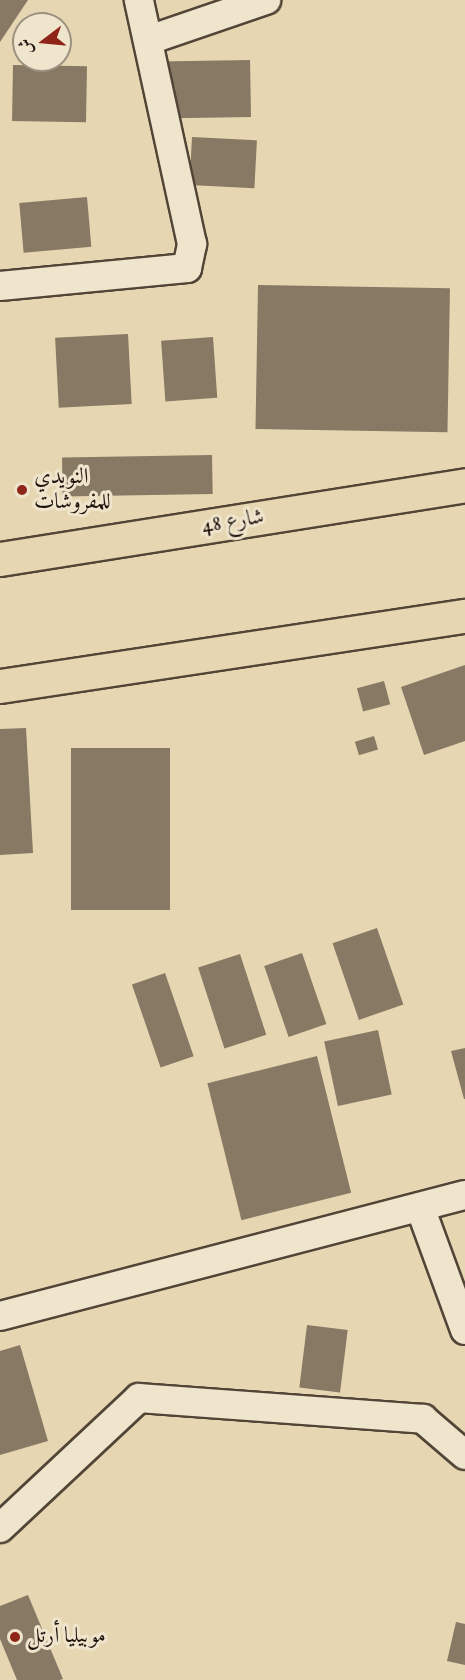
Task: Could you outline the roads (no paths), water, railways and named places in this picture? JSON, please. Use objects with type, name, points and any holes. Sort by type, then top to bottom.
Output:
[{"type":"main road","name":"شارع 48","points":[[0,559],[465,485]]},
{"type":"main road","points":[[0,686],[465,616]]},
{"type":"street","points":[[0,286],[187,267],[192,244],[139,0]]},
{"type":"street","points":[[149,40],[266,0]]},
{"type":"street","points":[[0,1316],[465,1195]]},
{"type":"street","points":[[420,1207],[465,1330]]},
{"type":"street","points":[[0,1528],[139,1398],[423,1419],[465,1455]]},
{"type":"place","name":"النويدي للمفروشات","points":[[22,490]]},
{"type":"place","name":"موبيليا أرتل","points":[[15,1637]]}]
